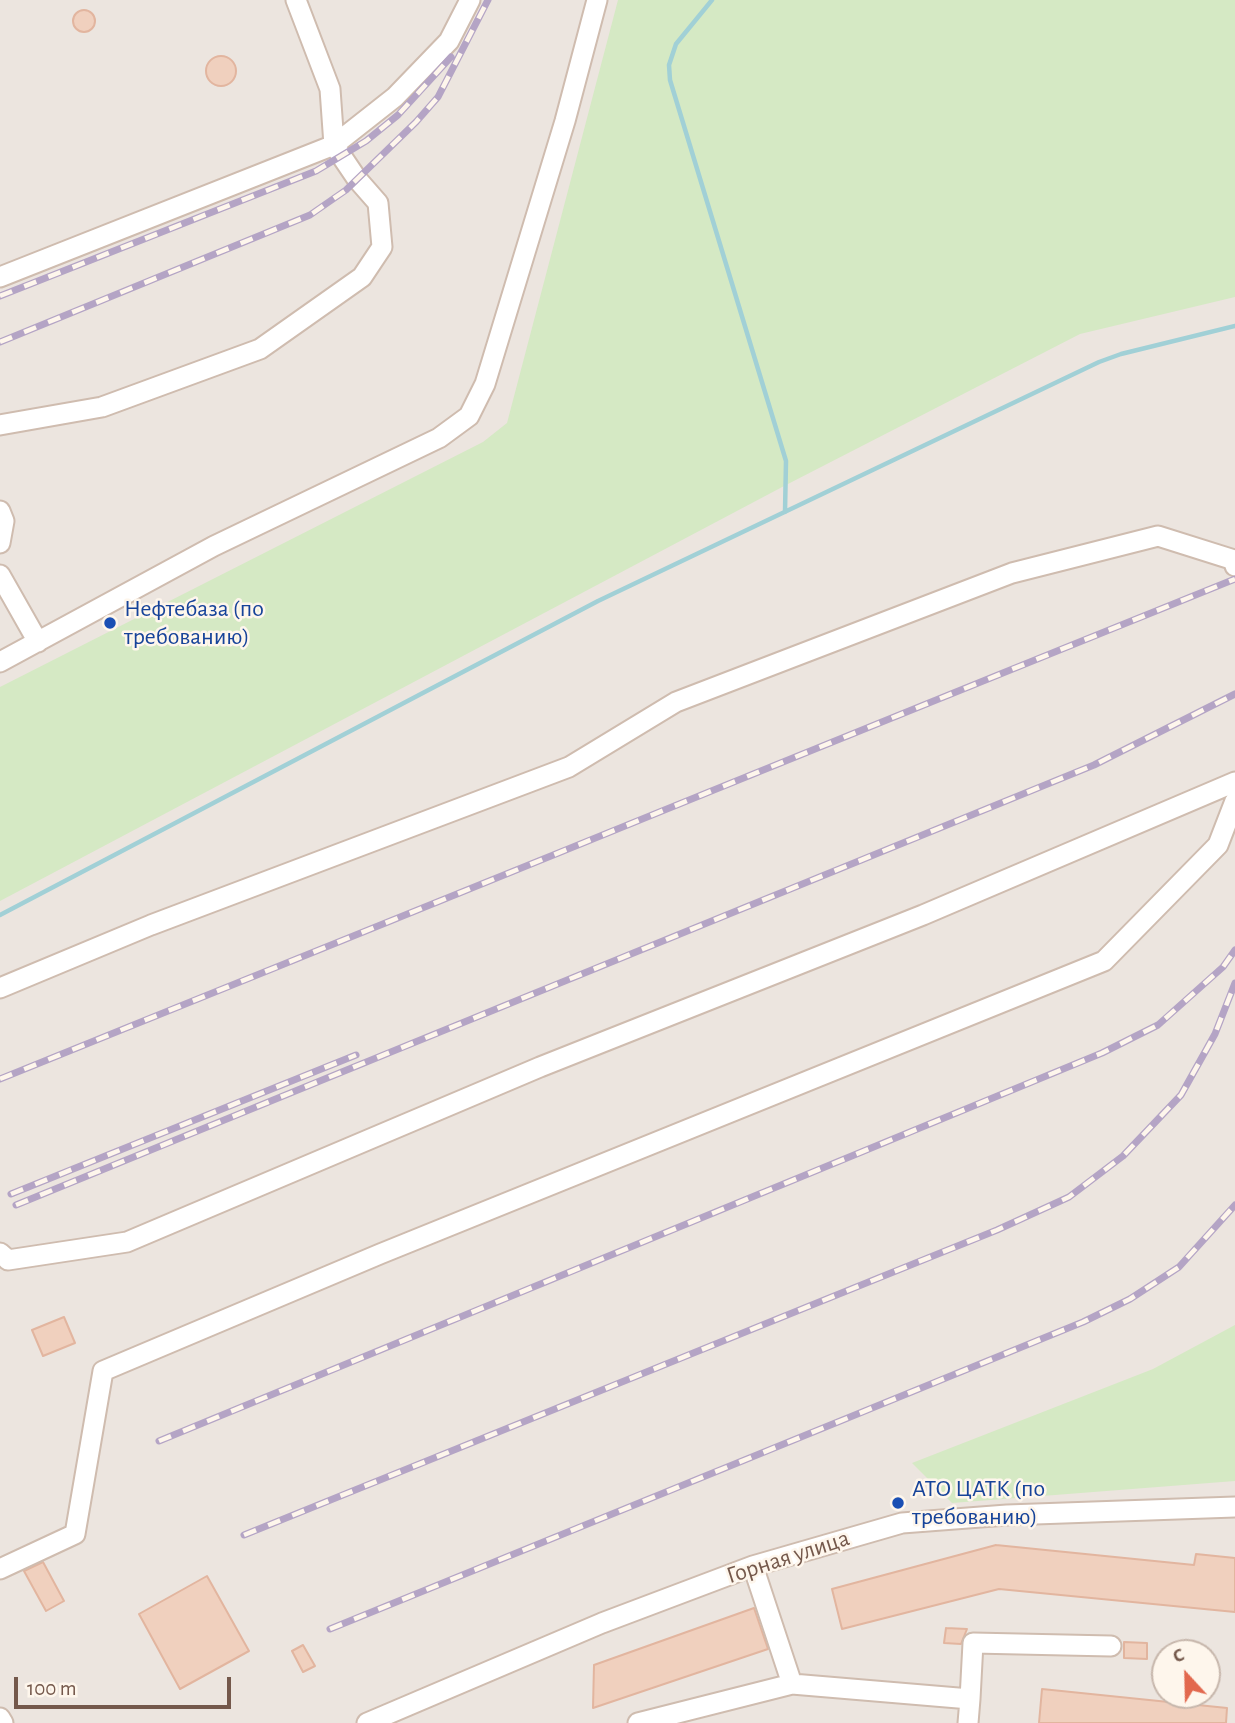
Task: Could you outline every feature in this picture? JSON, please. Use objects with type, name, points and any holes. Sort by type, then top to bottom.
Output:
[{"type":"street","points":[[0,425],[102,407],[260,349],[362,277],[382,247],[378,203],[357,179],[334,145],[330,89],[296,0]]},
{"type":"street","points":[[0,277],[334,145],[395,97],[449,41],[470,0]]},
{"type":"street","points":[[0,662],[214,547],[439,439],[469,416],[485,384],[565,121],[597,0]]},
{"type":"street","points":[[0,511],[4,521],[0,543]]},
{"type":"street","points":[[0,988],[151,925],[569,767],[676,702],[1012,573],[1157,536],[1234,560],[1235,566]]},
{"type":"street","points":[[0,575],[38,642]]},
{"type":"street","points":[[0,1253],[8,1260],[127,1242],[540,1067],[923,915],[1235,782]]},
{"type":"street","points":[[0,1569],[75,1534],[103,1371],[380,1254],[1104,961],[1218,845],[1235,801]]},
{"type":"street","name":"Горная улица","points":[[367,1723],[602,1623],[753,1566],[902,1523],[1235,1507]]},
{"type":"street","points":[[753,1566],[792,1684]]},
{"type":"street","points":[[968,1723],[973,1643],[1111,1646]]},
{"type":"street","points":[[638,1723],[792,1684],[970,1699]]},
{"type":"street","points":[[0,1718],[3,1723]]},
{"type":"shaded area","points":[[0,0],[1235,0],[1235,1723],[0,1723]]},
{"type":"green space","points":[[618,0],[1235,0],[1235,297],[1080,334],[786,485],[0,901],[0,687],[483,442],[507,423]]},
{"type":"green space","points":[[1235,1325],[1235,1481],[952,1503],[912,1463],[1153,1369]]},
{"type":"building","points":[[84,10],[92,13],[95,21],[92,29],[84,32],[76,29],[73,21],[76,13]]},
{"type":"building","points":[[221,56],[232,60],[236,71],[232,82],[221,86],[210,82],[206,71],[210,60]]},
{"type":"building","points":[[64,1317],[75,1343],[43,1356],[32,1330]]},
{"type":"building","points":[[996,1545],[1194,1565],[1196,1554],[1235,1558],[1235,1612],[999,1589],[842,1629],[832,1589]]},
{"type":"building","points":[[43,1562],[64,1601],[46,1611],[24,1571]]},
{"type":"building","points":[[207,1576],[249,1651],[180,1689],[139,1614]]},
{"type":"building","points":[[754,1608],[768,1649],[593,1708],[594,1665]]},
{"type":"building","points":[[946,1628],[967,1629],[961,1644],[944,1643]]},
{"type":"building","points":[[1124,1642],[1147,1643],[1147,1659],[1124,1658]]},
{"type":"building","points":[[303,1645],[315,1666],[303,1672],[292,1651]]},
{"type":"building","points":[[1042,1689],[1151,1700],[1151,1709],[1227,1708],[1226,1723],[1039,1723]]},
{"type":"waterway","points":[[712,0],[676,44],[669,65],[670,80],[786,461],[785,512]]},
{"type":"waterway","points":[[0,915],[598,601],[1099,362],[1121,354],[1235,326]]},
{"type":"railway","points":[[0,342],[310,215],[346,190],[438,97],[488,0]]},
{"type":"railway","points":[[0,296],[316,171],[366,141],[398,115],[451,57]]},
{"type":"railway","points":[[0,1079],[1235,579]]},
{"type":"railway","points":[[16,1205],[1094,765],[1235,694]]},
{"type":"railway","points":[[159,1441],[1102,1053],[1158,1025],[1223,967],[1235,950]]},
{"type":"railway","points":[[244,1535],[997,1230],[1069,1197],[1123,1156],[1181,1095],[1215,1034],[1235,983]]},
{"type":"railway","points":[[11,1194],[356,1055]]},
{"type":"railway","points":[[330,1629],[1083,1322],[1130,1299],[1179,1267],[1235,1205]]},
{"type":"place","name":"Нефтебаза (по требованию)","points":[[110,623]]},
{"type":"place","name":"АТО ЦАТК (по требованию)","points":[[898,1503]]}]
